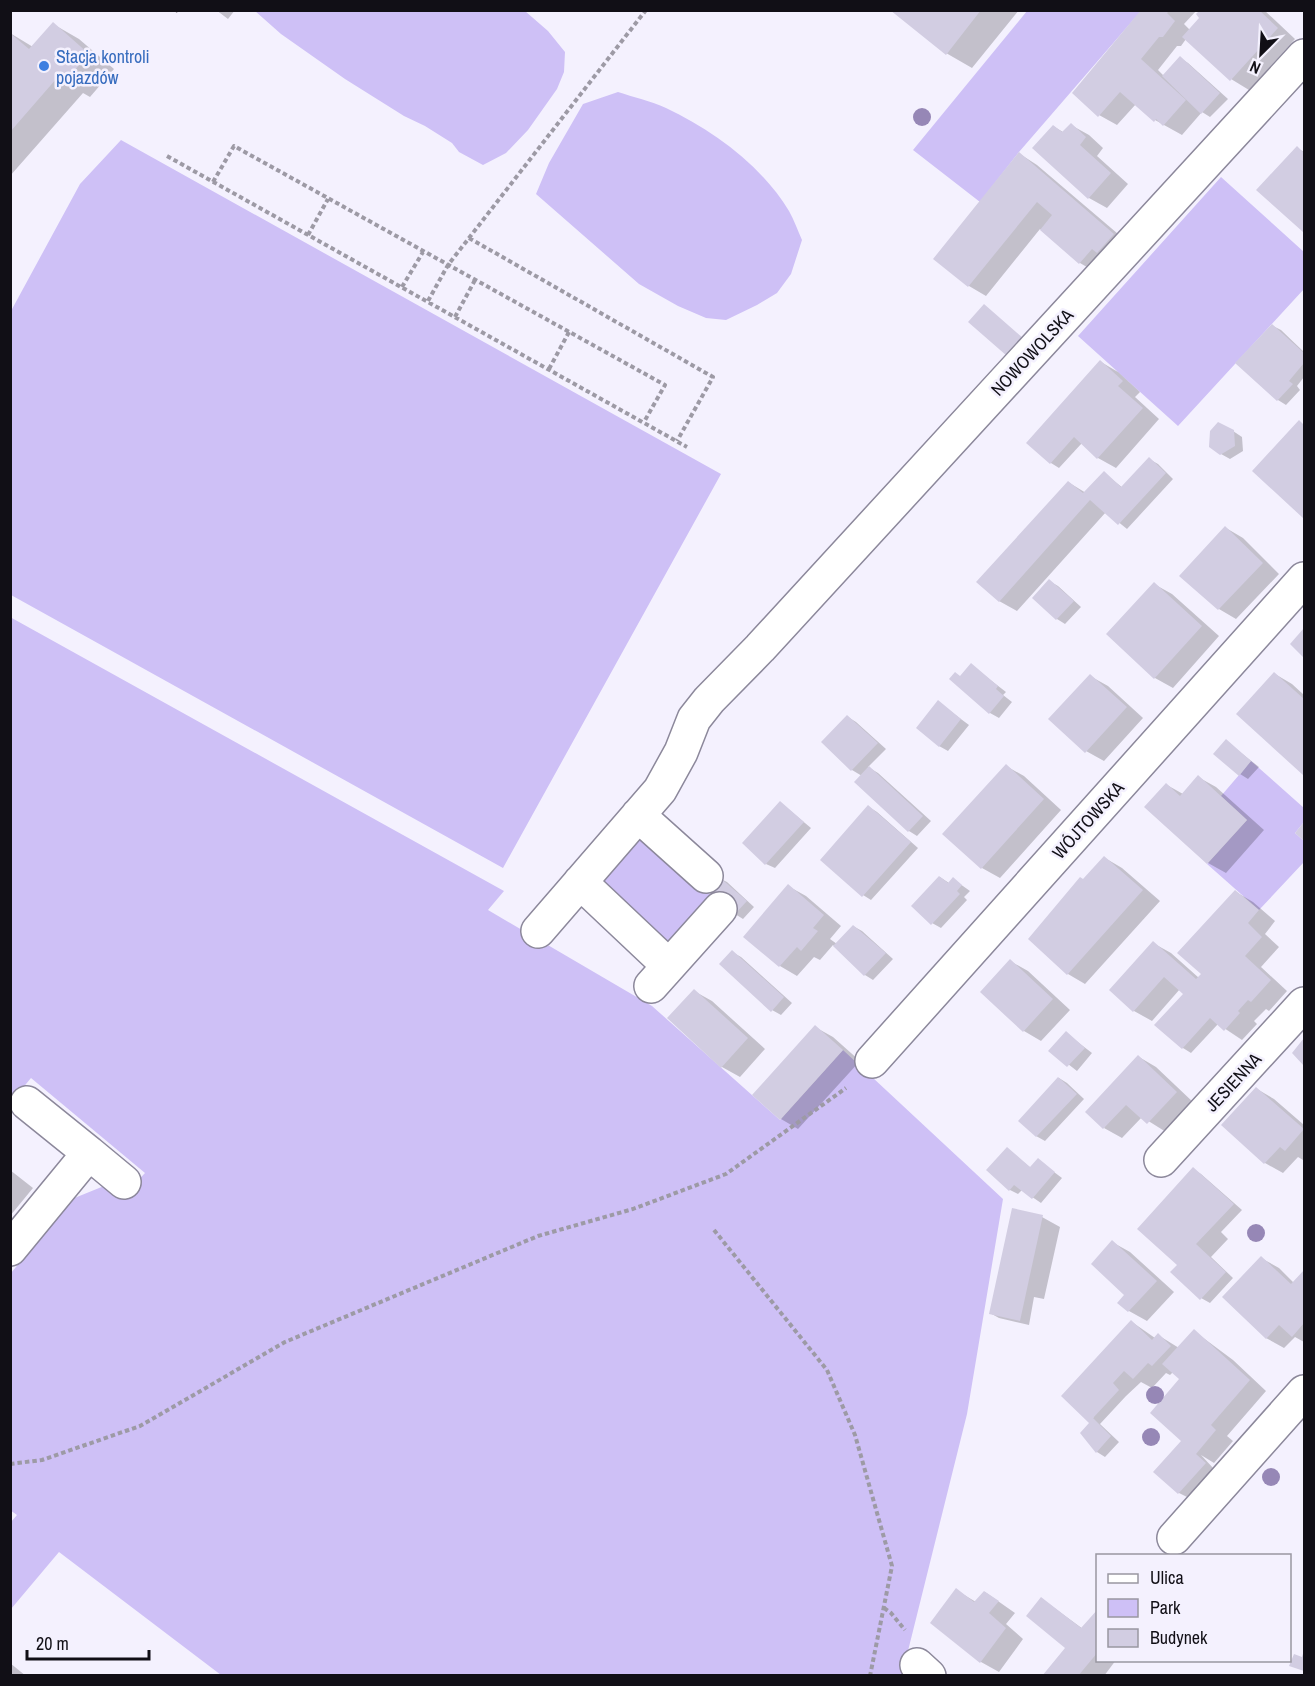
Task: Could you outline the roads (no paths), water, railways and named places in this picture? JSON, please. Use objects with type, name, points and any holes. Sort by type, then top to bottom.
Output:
[{"type":"street","name":"NOWOWOLSKA","points":[[538,931],[660,789],[681,752],[694,719],[709,700],[760,648],[1305,56]]},
{"type":"street","name":"WÓJTOWSKA","points":[[872,1061],[1305,579]]},
{"type":"street","points":[[638,815],[706,876]]},
{"type":"street","points":[[580,882],[660,976],[720,909]]},
{"type":"street","name":"JESIENNA","points":[[1161,1160],[1305,1004]]},
{"type":"street","points":[[27,1103],[124,1182]]},
{"type":"street","points":[[10,1250],[89,1153]]},
{"type":"street","points":[[1174,1538],[1305,1392]]},
{"type":"place","name":"Stacja kontroli pojazdów","points":[[44,66]]}]
